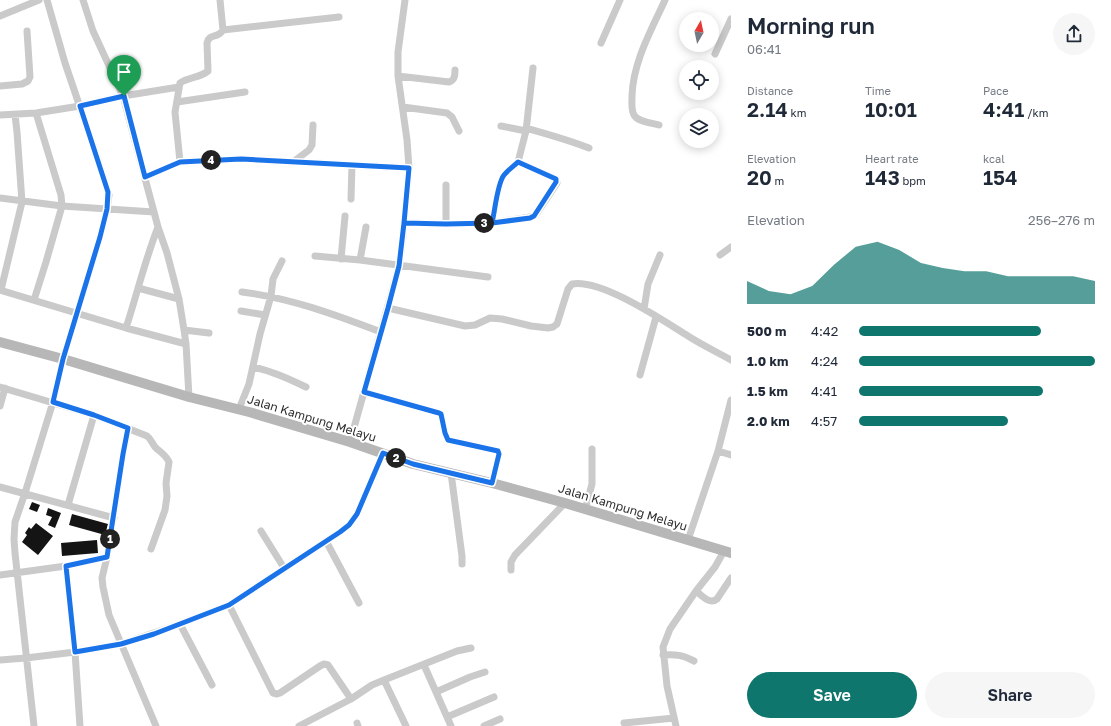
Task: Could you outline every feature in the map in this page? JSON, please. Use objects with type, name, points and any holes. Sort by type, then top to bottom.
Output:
[{"type":"main road","name":"Jalan Kampung Melayu","points":[[0,342],[63,359],[189,397],[239,409],[350,442],[413,464],[565,502],[585,510],[727,552]]},
{"type":"street","points":[[0,16],[39,0]]},
{"type":"street","points":[[34,726],[14,539],[15,522],[53,402],[63,359],[100,237],[107,209],[108,192],[65,63],[47,0]]},
{"type":"street","points":[[83,0],[93,31],[124,96],[158,227],[167,253],[179,299],[184,330],[189,397]]},
{"type":"street","points":[[220,0],[223,30]]},
{"type":"street","points":[[350,442],[399,266],[409,168],[407,140],[398,76],[398,52],[406,0]]},
{"type":"street","points":[[601,43],[620,0]]},
{"type":"street","points":[[659,125],[639,120],[634,115],[632,93],[633,82],[642,51],[665,0]]},
{"type":"street","points":[[180,162],[176,128],[179,87],[183,80],[204,74],[208,71],[209,38],[219,34],[223,30],[338,17]]},
{"type":"street","points":[[715,54],[731,19]]},
{"type":"street","points":[[0,86],[22,84],[28,81],[30,77],[27,31]]},
{"type":"street","points":[[492,223],[498,191],[502,179],[504,175],[518,162],[526,129],[533,68]]},
{"type":"street","points":[[398,76],[446,82],[453,80],[455,70]]},
{"type":"street","points":[[0,116],[36,113],[80,106],[124,96],[179,87]]},
{"type":"street","points":[[177,102],[245,92]]},
{"type":"street","points":[[403,107],[447,113],[452,117],[459,130]]},
{"type":"street","points":[[34,300],[62,206],[61,195],[36,113]]},
{"type":"street","points":[[15,115],[18,132],[22,202],[0,290],[126,328],[186,344]]},
{"type":"street","points":[[293,162],[309,150],[312,145],[313,125]]},
{"type":"street","points":[[501,126],[526,129],[561,137],[567,141],[589,148]]},
{"type":"street","points":[[145,177],[180,162],[241,159],[409,168]]},
{"type":"street","points":[[404,223],[492,223],[530,218],[534,216],[556,182],[556,179],[518,162]]},
{"type":"street","points":[[351,198],[352,165]]},
{"type":"street","points":[[446,185],[446,224]]},
{"type":"street","points":[[0,198],[62,206],[154,212]]},
{"type":"street","points":[[341,259],[345,216]]},
{"type":"street","points":[[126,328],[144,264],[158,227]]},
{"type":"street","points":[[360,260],[366,227]]},
{"type":"street","points":[[720,255],[731,247]]},
{"type":"street","points":[[644,309],[648,284],[660,255]]},
{"type":"street","points":[[315,256],[360,260],[488,277]]},
{"type":"street","points":[[239,409],[249,384],[260,334],[271,296],[273,279],[282,261]]},
{"type":"street","points":[[388,308],[465,326],[490,318],[548,328],[557,324],[568,289],[572,284],[577,283],[607,291],[644,309],[731,360]]},
{"type":"street","points":[[138,288],[179,299]]},
{"type":"street","points":[[242,292],[271,296],[328,312],[381,332]]},
{"type":"street","points":[[241,311],[266,315]]},
{"type":"street","points":[[640,375],[656,317]]},
{"type":"street","points":[[184,330],[209,333]]},
{"type":"street","points":[[253,367],[268,370],[284,376],[306,387]]},
{"type":"street","points":[[0,406],[2,388],[94,415],[150,438],[169,462],[166,483],[168,496],[165,510],[151,549]]},
{"type":"street","points":[[364,392],[439,413],[441,414],[448,440],[498,451],[499,454],[492,483]]},
{"type":"street","points":[[688,540],[718,451],[731,400]]},
{"type":"street","points":[[68,505],[94,415]]},
{"type":"street","points":[[128,428],[114,518],[102,578],[109,615],[156,726]]},
{"type":"street","points":[[585,510],[592,484],[592,450]]},
{"type":"street","points":[[718,451],[731,455]]},
{"type":"street","points":[[0,660],[75,652],[121,644],[180,624],[229,605],[349,525],[355,517],[383,453]]},
{"type":"street","points":[[451,473],[462,564]]},
{"type":"street","points":[[0,487],[114,518]]},
{"type":"street","points":[[511,570],[511,562],[515,555],[565,502]]},
{"type":"street","points":[[260,531],[284,568]]},
{"type":"street","points":[[326,541],[359,603]]},
{"type":"street","points":[[676,726],[667,686],[662,647],[670,629],[696,591],[727,552]]},
{"type":"street","points":[[0,575],[66,566],[107,557]]},
{"type":"street","points":[[66,566],[75,652],[80,726]]},
{"type":"street","points":[[696,591],[709,601],[714,601],[717,599],[731,578]]},
{"type":"street","points":[[229,605],[273,693],[280,693],[324,664],[328,665],[351,698]]},
{"type":"street","points":[[180,624],[212,685]]},
{"type":"street","points":[[299,726],[372,685],[457,651],[470,648]]},
{"type":"street","points":[[663,655],[676,654],[694,661]]},
{"type":"street","points":[[424,665],[451,726]]},
{"type":"street","points":[[436,692],[485,672]]},
{"type":"street","points":[[384,680],[406,726]]},
{"type":"street","points":[[447,717],[494,697]]},
{"type":"street","points":[[624,723],[674,718]]},
{"type":"street","points":[[484,726],[500,719]]},
{"type":"building","points":[[32,502],[40,505],[37,512],[29,509]]},
{"type":"building","points":[[48,508],[61,513],[55,528],[48,525],[52,517],[46,515]]},
{"type":"building","points":[[72,514],[108,524],[105,535],[69,525]]},
{"type":"building","points":[[36,523],[53,536],[38,555],[22,542],[27,535],[25,533],[29,527],[31,529]]},
{"type":"building","points":[[97,540],[98,553],[62,556],[61,543]]},
{"type":"route","points":[[124,96],[80,106],[108,192],[107,209],[63,359],[53,402],[128,428],[107,557],[66,566],[75,652],[121,644],[154,634],[229,605],[349,525],[357,514],[383,453],[413,464],[492,483],[499,454],[498,451],[448,440],[446,438],[441,414],[439,413],[364,392],[399,266],[404,223],[492,223],[498,191],[502,179],[504,175],[518,162],[557,180],[537,213],[530,218],[492,223],[446,224],[404,223],[409,168],[241,159],[180,162],[145,177],[124,96]]}]
